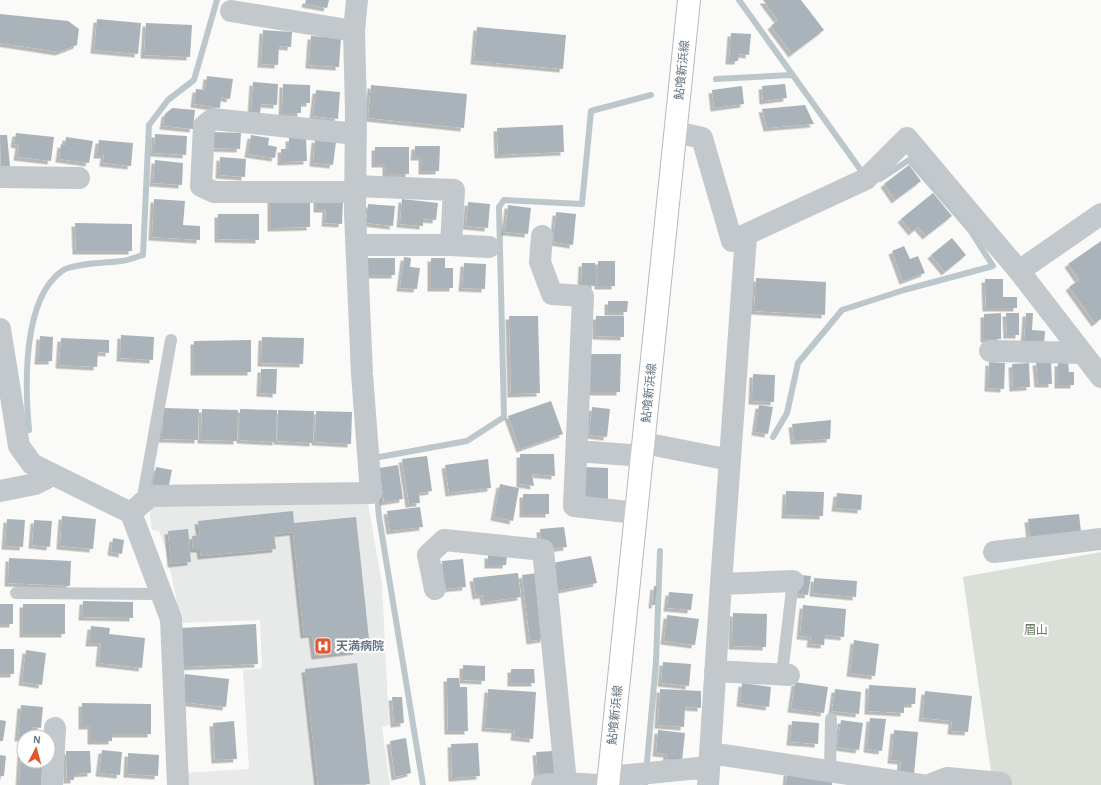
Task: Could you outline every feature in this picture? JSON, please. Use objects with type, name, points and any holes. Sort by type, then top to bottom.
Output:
[{"type":"main road","name":"鮎喰新浜線","points":[[605,782],[643,449],[689,0]]},
{"type":"street","points":[[139,506],[150,496],[371,493],[362,374],[355,189],[356,134],[354,31],[357,0]]},
{"type":"street","points":[[231,11],[354,31]]},
{"type":"street","points":[[356,134],[213,119],[204,126],[201,186],[214,192],[355,189],[454,190],[451,244]]},
{"type":"street","points":[[676,132],[702,138],[732,242],[868,178],[907,138],[1019,271],[1101,378]]},
{"type":"street","points":[[0,177],[79,178]]},
{"type":"street","points":[[1019,271],[1101,214]]},
{"type":"street","points":[[542,236],[536,262],[552,294],[583,296],[574,506],[636,513]]},
{"type":"street","points":[[709,768],[746,236]]},
{"type":"street","points":[[357,245],[451,244],[489,247]]},
{"type":"street","points":[[0,329],[3,361],[19,446],[32,464],[54,475],[139,506]]},
{"type":"street","points":[[990,351],[1082,352]]},
{"type":"street","points":[[577,451],[643,449],[730,460]]},
{"type":"street","points":[[0,491],[35,484],[54,475]]},
{"type":"street","points":[[139,506],[162,594],[171,619],[178,785]]},
{"type":"street","points":[[994,552],[1101,539]]},
{"type":"street","points":[[436,589],[428,555],[444,540],[543,550],[566,783]]},
{"type":"street","points":[[721,584],[793,581]]},
{"type":"street","points":[[715,671],[786,674]]},
{"type":"street","points":[[52,785],[55,728]]},
{"type":"street","points":[[542,785],[605,782],[646,774],[709,768],[830,770],[886,782],[921,785]]},
{"type":"street","points":[[929,785],[948,778],[1001,783]]},
{"type":"lane","points":[[139,506],[144,491],[171,340]]},
{"type":"lane","points":[[786,674],[793,581]]},
{"type":"lane","points":[[16,593],[162,594]]},
{"type":"lane","points":[[830,770],[831,719]]},
{"type":"shaded area","name":"天満病院","points":[[368,503],[382,584],[389,725],[382,727],[390,785],[185,785],[184,773],[249,769],[243,670],[262,668],[260,620],[177,623],[176,597],[166,550],[159,531],[152,530],[149,508],[155,504]]},
{"type":"green space","name":"眉山","points":[[1101,552],[1101,785],[993,785],[963,577]]},
{"type":"building","points":[[306,0],[329,0],[327,8],[305,4]]},
{"type":"building","points":[[763,0],[801,0],[824,30],[792,54],[771,26],[778,20]]},
{"type":"building","points":[[0,14],[68,21],[79,29],[77,45],[59,52],[0,43]]},
{"type":"building","points":[[97,19],[141,23],[138,54],[94,50]]},
{"type":"building","points":[[146,23],[192,25],[190,57],[144,55]]},
{"type":"building","points":[[477,27],[566,35],[563,69],[474,61]]},
{"type":"building","points":[[263,30],[292,32],[291,47],[279,46],[278,65],[261,64]]},
{"type":"building","points":[[731,33],[751,34],[749,55],[739,54],[738,61],[729,61]]},
{"type":"building","points":[[311,36],[341,38],[339,67],[309,65]]},
{"type":"building","points":[[207,76],[233,79],[230,99],[221,97],[220,108],[194,104],[196,89],[205,90]]},
{"type":"building","points":[[253,82],[278,84],[277,105],[261,104],[260,113],[251,112]]},
{"type":"building","points":[[283,84],[310,85],[310,103],[301,103],[301,113],[282,113]]},
{"type":"building","points":[[785,84],[787,98],[763,101],[762,86]]},
{"type":"building","points":[[371,85],[467,94],[464,128],[368,118]]},
{"type":"building","points":[[742,86],[744,104],[714,108],[712,90]]},
{"type":"building","points":[[316,90],[340,92],[338,119],[313,116]]},
{"type":"building","points":[[805,105],[814,124],[767,128],[762,109]]},
{"type":"building","points":[[172,108],[195,110],[193,129],[163,126],[165,114]]},
{"type":"building","points":[[563,125],[564,152],[498,155],[497,128]]},
{"type":"building","points":[[212,132],[241,133],[240,149],[211,148]]},
{"type":"building","points":[[16,133],[54,137],[51,161],[17,157],[19,145],[14,144]]},
{"type":"building","points":[[155,134],[187,136],[186,155],[154,153]]},
{"type":"building","points":[[0,135],[7,135],[10,166],[1,167]]},
{"type":"building","points":[[251,135],[269,138],[268,145],[277,147],[275,158],[248,154]]},
{"type":"building","points":[[66,137],[93,141],[89,163],[59,159],[61,144],[65,145]]},
{"type":"building","points":[[306,137],[307,161],[281,162],[281,149],[289,149],[289,138]]},
{"type":"building","points":[[315,139],[336,142],[333,165],[313,163]]},
{"type":"building","points":[[99,140],[133,143],[131,166],[103,163],[104,155],[97,155]]},
{"type":"building","points":[[415,146],[440,146],[439,171],[422,171],[422,157],[414,157]]},
{"type":"building","points":[[375,147],[409,147],[409,174],[386,174],[386,164],[375,164]]},
{"type":"building","points":[[220,157],[246,159],[245,177],[219,175]]},
{"type":"building","points":[[155,160],[183,163],[182,185],[153,183]]},
{"type":"building","points":[[909,165],[921,181],[895,200],[884,184]]},
{"type":"building","points":[[933,193],[952,216],[926,236],[918,227],[912,232],[901,219]]},
{"type":"building","points":[[154,199],[185,201],[183,225],[200,226],[200,240],[152,237]]},
{"type":"building","points":[[271,199],[310,199],[310,227],[271,228]]},
{"type":"building","points":[[317,199],[343,200],[342,224],[325,223],[326,209],[317,209]]},
{"type":"building","points":[[402,199],[438,203],[436,220],[423,219],[423,226],[400,224]]},
{"type":"building","points":[[468,202],[490,204],[488,228],[466,226]]},
{"type":"building","points":[[368,204],[395,206],[393,226],[366,223]]},
{"type":"building","points":[[508,205],[531,208],[528,234],[505,232]]},
{"type":"building","points":[[556,212],[576,214],[573,245],[553,242]]},
{"type":"building","points":[[218,214],[259,214],[259,240],[218,239]]},
{"type":"building","points":[[75,223],[132,224],[132,251],[76,251]]},
{"type":"building","points":[[952,238],[966,255],[945,272],[931,255]]},
{"type":"building","points":[[1101,241],[1101,319],[1095,323],[1069,287],[1079,280],[1068,264]]},
{"type":"building","points":[[904,246],[910,259],[918,256],[925,273],[903,281],[892,251]]},
{"type":"building","points":[[404,257],[411,258],[410,267],[420,268],[417,289],[400,288]]},
{"type":"building","points":[[368,258],[395,258],[395,275],[368,275]]},
{"type":"building","points":[[431,258],[445,258],[445,268],[453,268],[453,288],[431,288]]},
{"type":"building","points":[[598,261],[615,261],[615,286],[598,286]]},
{"type":"building","points":[[464,263],[486,264],[485,289],[462,288]]},
{"type":"building","points":[[582,263],[595,263],[595,286],[581,285]]},
{"type":"building","points":[[756,278],[826,282],[825,315],[754,311]]},
{"type":"building","points":[[985,279],[1003,279],[1003,297],[1017,297],[1017,308],[986,308]]},
{"type":"building","points":[[608,301],[628,301],[627,312],[608,312]]},
{"type":"building","points":[[1001,313],[1001,339],[984,339],[984,314]]},
{"type":"building","points":[[1006,313],[1019,313],[1019,335],[1007,335]]},
{"type":"building","points":[[1026,313],[1033,313],[1032,330],[1045,331],[1044,345],[1024,343]]},
{"type":"building","points":[[509,316],[538,316],[540,393],[511,394]]},
{"type":"building","points":[[596,316],[624,316],[624,337],[596,336]]},
{"type":"building","points":[[121,335],[154,337],[153,360],[120,358]]},
{"type":"building","points":[[40,336],[53,337],[52,361],[38,361]]},
{"type":"building","points":[[262,337],[304,338],[303,364],[261,363]]},
{"type":"building","points":[[61,338],[109,340],[109,353],[98,352],[97,367],[59,365]]},
{"type":"building","points":[[251,340],[251,372],[194,372],[194,341]]},
{"type":"building","points":[[591,354],[621,354],[620,392],[591,392]]},
{"type":"building","points":[[1051,361],[1052,384],[1038,384],[1036,362]]},
{"type":"building","points":[[989,362],[1005,363],[1004,389],[988,388]]},
{"type":"building","points":[[1068,362],[1069,372],[1074,372],[1074,385],[1058,385],[1058,363]]},
{"type":"building","points":[[1029,363],[1030,387],[1013,388],[1012,364]]},
{"type":"building","points":[[261,369],[277,369],[276,394],[260,393]]},
{"type":"building","points":[[753,374],[775,375],[774,402],[752,401]]},
{"type":"building","points":[[551,401],[563,434],[520,449],[508,416]]},
{"type":"building","points":[[759,405],[773,407],[768,434],[755,432]]},
{"type":"building","points":[[592,407],[610,409],[607,437],[589,435]]},
{"type":"building","points":[[163,408],[199,409],[198,440],[162,439]]},
{"type":"building","points":[[202,409],[238,410],[237,441],[201,440]]},
{"type":"building","points":[[240,409],[277,410],[276,442],[240,440]]},
{"type":"building","points":[[278,410],[314,411],[313,443],[277,441]]},
{"type":"building","points":[[316,411],[352,412],[351,444],[315,442]]},
{"type":"building","points":[[831,420],[830,439],[794,441],[792,424]]},
{"type":"building","points":[[520,454],[554,454],[555,476],[532,474],[534,486],[520,484]]},
{"type":"building","points":[[427,456],[432,491],[419,493],[420,503],[409,504],[402,459]]},
{"type":"building","points":[[488,459],[491,488],[449,493],[445,465]]},
{"type":"building","points":[[398,465],[403,499],[384,502],[379,468]]},
{"type":"building","points":[[156,467],[172,470],[168,490],[152,487]]},
{"type":"building","points":[[585,467],[608,468],[608,500],[584,499]]},
{"type":"building","points":[[500,484],[519,488],[513,521],[494,517]]},
{"type":"building","points":[[786,491],[824,492],[823,516],[785,515]]},
{"type":"building","points":[[837,493],[862,495],[861,510],[835,508]]},
{"type":"building","points":[[523,494],[549,494],[549,514],[523,514]]},
{"type":"building","points":[[420,507],[423,527],[390,531],[387,511]]},
{"type":"building","points":[[293,511],[294,523],[356,517],[369,639],[355,640],[357,651],[315,656],[312,634],[304,635],[293,532],[274,534],[276,549],[201,556],[200,549],[193,549],[192,536],[200,535],[198,521]]},
{"type":"building","points":[[1079,514],[1081,532],[1030,537],[1028,519]]},
{"type":"building","points":[[62,516],[96,519],[93,549],[60,546]]},
{"type":"building","points":[[7,519],[25,520],[23,547],[5,546]]},
{"type":"building","points":[[34,520],[52,521],[50,547],[32,545]]},
{"type":"building","points":[[564,527],[567,547],[552,549],[551,542],[541,543],[540,529]]},
{"type":"building","points":[[188,529],[191,562],[171,564],[168,531]]},
{"type":"building","points":[[113,538],[124,540],[122,554],[111,552]]},
{"type":"building","points":[[488,555],[507,556],[506,565],[488,565]]},
{"type":"building","points":[[591,556],[597,583],[557,591],[552,563]]},
{"type":"building","points":[[9,558],[71,561],[70,586],[8,583]]},
{"type":"building","points":[[463,559],[466,587],[445,589],[442,561]]},
{"type":"building","points":[[518,573],[521,597],[484,602],[483,595],[476,596],[473,578]]},
{"type":"building","points":[[537,573],[544,639],[530,641],[522,575]]},
{"type":"building","points":[[800,575],[811,576],[808,595],[798,594]]},
{"type":"building","points":[[814,578],[857,581],[856,597],[813,593]]},
{"type":"building","points":[[654,586],[657,587],[655,605],[652,605]]},
{"type":"building","points":[[669,592],[693,594],[691,610],[667,608]]},
{"type":"building","points":[[83,601],[133,602],[133,618],[82,617]]},
{"type":"building","points":[[0,604],[13,604],[13,624],[0,624]]},
{"type":"building","points":[[23,604],[65,604],[65,634],[23,634]]},
{"type":"building","points":[[803,605],[846,609],[844,637],[825,635],[824,645],[810,644],[811,637],[800,636]]},
{"type":"building","points":[[733,613],[767,614],[766,647],[732,646]]},
{"type":"building","points":[[667,615],[699,619],[695,645],[664,641]]},
{"type":"building","points":[[256,624],[258,664],[182,667],[180,628]]},
{"type":"building","points":[[91,626],[110,628],[109,634],[145,638],[142,668],[99,663],[101,643],[89,643]]},
{"type":"building","points":[[854,640],[879,644],[875,676],[850,673]]},
{"type":"building","points":[[0,649],[14,649],[14,674],[0,674]]},
{"type":"building","points":[[26,650],[46,653],[42,685],[22,682]]},
{"type":"building","points":[[663,662],[691,664],[689,686],[661,683]]},
{"type":"building","points":[[357,663],[370,784],[318,785],[305,669]]},
{"type":"building","points":[[463,665],[485,666],[485,681],[463,680]]},
{"type":"building","points":[[511,669],[534,669],[535,683],[511,683]]},
{"type":"building","points":[[185,674],[229,679],[226,707],[182,702]]},
{"type":"building","points":[[447,678],[459,678],[460,687],[467,687],[468,731],[448,731]]},
{"type":"building","points":[[795,682],[828,687],[824,713],[791,709]]},
{"type":"building","points":[[742,683],[771,687],[769,707],[740,703]]},
{"type":"building","points":[[869,685],[916,688],[915,704],[904,704],[904,713],[868,711]]},
{"type":"building","points":[[488,689],[536,692],[533,739],[514,737],[515,730],[485,728]]},
{"type":"building","points":[[660,689],[701,691],[701,708],[685,707],[684,727],[658,725]]},
{"type":"building","points":[[835,689],[861,692],[859,714],[832,711]]},
{"type":"building","points":[[925,691],[972,696],[968,732],[951,731],[952,721],[922,718]]},
{"type":"building","points":[[392,697],[402,697],[404,723],[394,724]]},
{"type":"building","points":[[82,703],[151,704],[151,734],[112,734],[112,741],[91,741],[91,726],[82,726]]},
{"type":"building","points":[[21,705],[43,707],[41,728],[33,727],[33,729],[19,729]]},
{"type":"building","points":[[870,718],[886,719],[882,751],[867,749]]},
{"type":"building","points":[[0,720],[6,721],[3,741],[0,741]]},
{"type":"building","points":[[841,720],[863,723],[859,750],[837,747]]},
{"type":"building","points":[[234,721],[237,759],[215,760],[213,723]]},
{"type":"building","points":[[792,721],[819,723],[818,744],[790,742]]},
{"type":"building","points":[[658,730],[685,733],[682,761],[666,759],[667,754],[656,753]]},
{"type":"building","points":[[894,730],[918,732],[914,774],[900,773],[901,761],[891,760]]},
{"type":"building","points":[[406,738],[411,773],[395,777],[390,741]]},
{"type":"building","points":[[478,743],[480,776],[452,778],[451,744]]},
{"type":"building","points":[[102,750],[122,752],[120,775],[99,773]]},
{"type":"building","points":[[66,751],[90,751],[91,773],[74,774],[74,780],[67,780]]},
{"type":"building","points":[[554,751],[555,775],[538,777],[536,752]]},
{"type":"building","points":[[128,753],[159,755],[158,776],[127,774]]},
{"type":"building","points":[[0,755],[6,756],[4,776],[0,776]]},
{"type":"building","points":[[20,769],[42,769],[41,785],[19,785]]},
{"type":"building","points":[[787,772],[833,776],[832,785],[786,785]]},
{"type":"waterway","points":[[29,430],[27,368],[33,322],[39,302],[49,284],[67,268],[122,261],[143,255],[149,125],[168,100],[194,80],[217,0]]},
{"type":"waterway","points":[[739,0],[865,176]]},
{"type":"waterway","points":[[716,79],[792,75]]},
{"type":"waterway","points":[[374,459],[467,441],[504,417],[499,207],[504,200],[582,204],[591,111],[651,95]]},
{"type":"waterway","points":[[773,437],[787,413],[798,363],[842,310],[904,290],[993,266],[970,230],[909,160],[880,179]]},
{"type":"waterway","points":[[377,494],[379,517],[423,785]]},
{"type":"waterway","points":[[645,785],[656,662],[660,551]]},
{"type":"place","name":"天満病院","points":[[323,646]]}]
